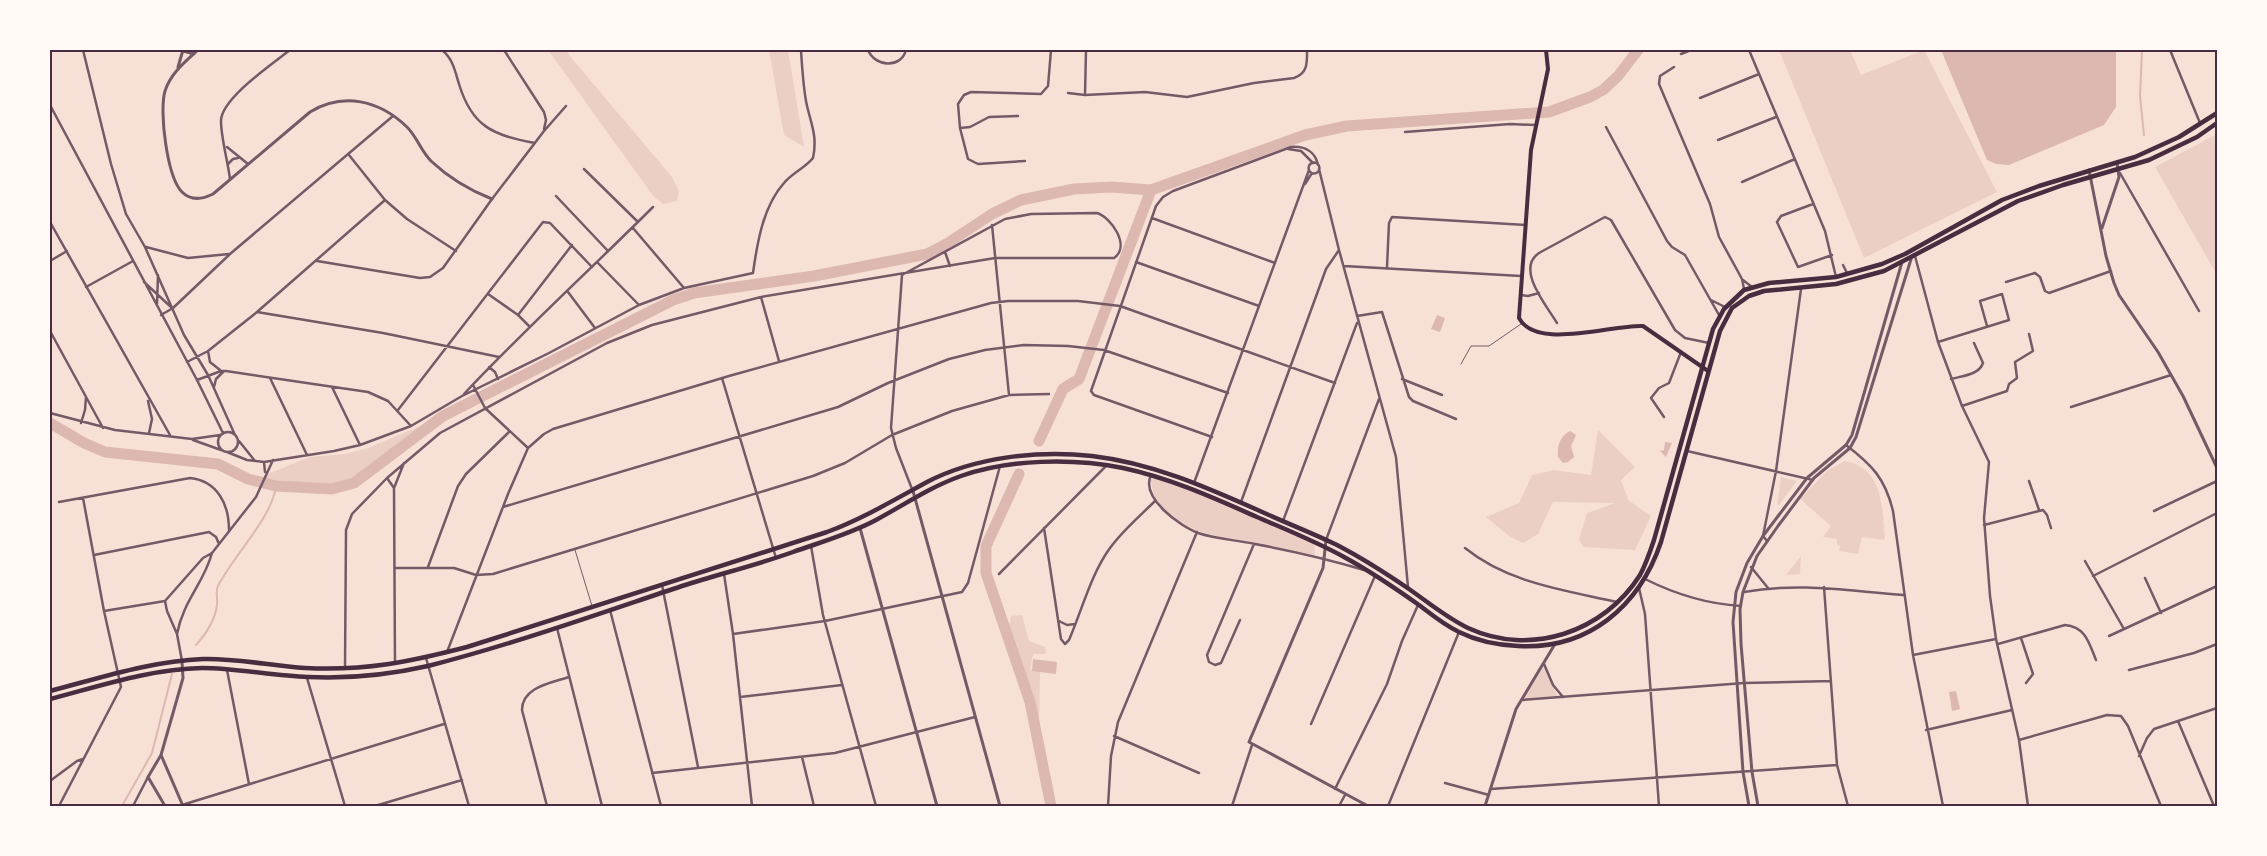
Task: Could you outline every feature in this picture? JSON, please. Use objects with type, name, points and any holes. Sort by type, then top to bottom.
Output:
[{"type":"main road","points":[[1546,50],[1548,68],[1536,119],[1529,167],[1518,318],[1528,328],[1542,332],[1573,334],[1642,326],[1708,371]]},
{"type":"main road","points":[[50,691],[118,673],[204,659],[305,668],[345,669],[395,664],[426,658],[773,550],[856,521],[928,482],[966,466],[1045,455],[1076,455],[1116,460],[1179,476],[1326,540],[1408,588],[1435,608],[1468,628],[1497,638],[1517,640],[1541,639],[1573,632],[1590,624],[1619,602],[1641,573],[1648,558],[1702,366],[1719,315],[1744,290],[1768,283],[1836,277],[1905,254],[2002,200],[2089,170],[2117,163],[2159,147],[2201,125],[2217,113]]},
{"type":"main road","points":[[50,699],[119,681],[183,669],[227,670],[307,677],[371,676],[428,666],[776,558],[860,528],[914,498],[961,476],[1000,466],[1070,462],[1106,466],[1151,475],[1210,496],[1325,547],[1369,572],[1459,632],[1482,641],[1528,647],[1555,644],[1580,636],[1599,627],[1621,610],[1645,580],[1661,542],[1720,331],[1732,308],[1757,293],[1801,289],[1861,279],[1902,263],[2018,201],[2091,177],[2119,171],[2162,154],[2197,137],[2217,123]]},
{"type":"main road","points":[[1151,475],[1160,472],[1179,476]]},
{"type":"street","points":[[82,50],[119,196],[126,214],[158,273],[184,335],[208,375],[235,435],[255,461]]},
{"type":"street","points":[[177,69],[183,50],[194,54]]},
{"type":"street","points":[[198,50],[177,69],[170,79],[162,105],[165,137],[175,182],[182,192],[198,199],[214,194],[310,112],[323,104],[336,100],[357,100],[379,108],[393,116],[408,128],[429,159],[444,172],[464,187],[492,199]]},
{"type":"street","points":[[230,180],[221,122],[222,112],[226,105],[290,50]]},
{"type":"street","points":[[442,50],[450,58],[466,106],[474,117],[492,130],[536,143]]},
{"type":"street","points":[[504,50],[544,112],[546,120],[544,131]]},
{"type":"street","points":[[50,413],[103,428],[192,439],[248,460],[264,462],[307,455],[360,444],[410,426],[462,396],[639,305],[684,288],[752,273],[760,236],[771,202],[784,182],[813,158],[816,138],[803,86],[801,50]]},
{"type":"street","points":[[868,50],[871,57],[879,62],[897,63],[901,60],[906,50]]},
{"type":"street","points":[[1026,161],[978,164],[971,162],[965,156],[958,104],[960,99],[971,92],[1035,94],[1044,92],[1048,86],[1051,50]]},
{"type":"street","points":[[1085,95],[1086,50]]},
{"type":"street","points":[[1068,93],[1085,95],[1145,92],[1187,97],[1248,84],[1300,76],[1306,69],[1307,50]]},
{"type":"street","points":[[1680,54],[1691,50]]},
{"type":"street","points":[[1749,50],[1825,231],[1836,277]]},
{"type":"street","points":[[2171,50],[2201,125]]},
{"type":"street","points":[[1674,67],[1660,76],[1659,84],[1710,204],[1719,237],[1742,279],[1744,290]]},
{"type":"street","points":[[1700,98],[1759,74]]},
{"type":"street","points":[[50,106],[197,380],[222,434]]},
{"type":"street","points":[[317,261],[420,278],[436,274],[456,251],[492,199],[544,131],[566,106]]},
{"type":"street","points":[[161,315],[173,308],[230,254],[393,116]]},
{"type":"street","points":[[960,128],[970,128],[989,117],[1018,116]]},
{"type":"street","points":[[1718,140],[1776,117]]},
{"type":"street","points":[[1405,132],[1510,124],[1535,125]]},
{"type":"street","points":[[1606,127],[1667,242],[1685,255],[1719,315]]},
{"type":"street","points":[[226,146],[248,164]]},
{"type":"street","points":[[1212,437],[1094,395],[1091,389],[1159,201],[1173,191],[1287,149],[1297,146],[1304,148],[1315,157],[1323,182],[1356,316],[1380,398],[1398,471],[1408,588]]},
{"type":"street","points":[[1287,149],[1301,151],[1313,163],[1318,165]]},
{"type":"street","points":[[349,155],[385,200],[407,219],[456,251]]},
{"type":"street","points":[[228,164],[233,159],[239,158]]},
{"type":"street","points":[[1742,182],[1795,160]]},
{"type":"street","points":[[1194,483],[1303,188],[1309,166],[1313,163]]},
{"type":"street","points":[[2117,163],[2119,171],[2199,311]]},
{"type":"street","points":[[584,168],[638,222]]},
{"type":"street","points":[[1309,170],[1323,182]]},
{"type":"street","points":[[1303,188],[1314,173],[1319,170]]},
{"type":"street","points":[[2089,170],[2111,272],[2119,295],[2171,375],[2193,414],[2217,468]]},
{"type":"street","points":[[2102,228],[2119,171]]},
{"type":"street","points":[[556,196],[608,251]]},
{"type":"street","points":[[187,362],[208,351],[257,312],[385,200]]},
{"type":"street","points":[[1813,204],[1781,216],[1777,220],[1795,261],[1800,267],[1832,255]]},
{"type":"street","points":[[462,396],[499,357],[568,292],[653,207]]},
{"type":"street","points":[[345,669],[345,560],[348,522],[352,514],[387,478],[408,458],[440,433],[630,332],[761,297],[902,275],[995,258],[1116,256],[1120,251],[1120,238],[1108,218],[1097,214],[1020,215],[992,225],[902,275]]},
{"type":"street","points":[[1152,218],[1275,263]]},
{"type":"street","points":[[1387,267],[1390,218],[1526,225]]},
{"type":"street","points":[[1557,324],[1530,274],[1531,263],[1534,257],[1598,220],[1608,218],[1675,330],[1685,338],[1709,343]]},
{"type":"street","points":[[50,222],[170,435]]},
{"type":"street","points":[[398,410],[543,222],[550,223],[592,267]]},
{"type":"street","points":[[992,225],[1009,395]]},
{"type":"street","points":[[632,228],[684,288]]},
{"type":"street","points":[[518,315],[572,245]]},
{"type":"street","points":[[145,247],[188,258],[230,254]]},
{"type":"street","points":[[1914,249],[1914,256],[1938,342],[1951,379],[1989,462],[1984,525],[1996,639],[2019,740],[2028,806]]},
{"type":"street","points":[[1241,502],[1326,269],[1339,250]]},
{"type":"street","points":[[50,260],[67,251]]},
{"type":"street","points":[[945,252],[950,266]]},
{"type":"street","points":[[1758,806],[1752,772],[1741,644],[1743,592],[1751,568],[1767,541],[1812,480],[1848,447],[1856,436],[1905,254]]},
{"type":"street","points":[[1832,255],[1837,259]]},
{"type":"street","points":[[1858,424],[1914,256]]},
{"type":"street","points":[[86,287],[133,261]]},
{"type":"street","points":[[597,262],[639,305]]},
{"type":"street","points":[[1136,262],[1259,306]]},
{"type":"street","points":[[1843,265],[1848,274]]},
{"type":"street","points":[[1344,266],[1521,276]]},
{"type":"street","points":[[2006,282],[2035,273],[2040,277],[2046,291],[2049,293],[2111,272]]},
{"type":"street","points":[[156,306],[158,273]]},
{"type":"street","points":[[902,275],[892,436],[913,490],[1000,806]]},
{"type":"street","points":[[1742,279],[1752,287]]},
{"type":"street","points":[[143,281],[173,308]]},
{"type":"street","points":[[1767,541],[1763,536],[1776,471],[1801,289]]},
{"type":"street","points":[[568,292],[595,328]]},
{"type":"street","points":[[1519,295],[1528,296],[1539,293]]},
{"type":"street","points":[[488,294],[518,315],[530,327]]},
{"type":"street","points":[[1938,342],[2010,319],[2002,294],[1980,301],[1987,326]]},
{"type":"street","points":[[761,297],[778,362]]},
{"type":"street","points":[[1710,300],[1725,307]]},
{"type":"street","points":[[447,652],[528,448],[553,429],[722,378],[1000,301],[1104,303],[1120,306],[1335,384]]},
{"type":"street","points":[[1356,316],[1377,311],[1384,314],[1409,398],[1456,419]]},
{"type":"street","points":[[257,312],[448,344],[499,357]]},
{"type":"street","points":[[1283,521],[1358,322]]},
{"type":"street","points":[[50,331],[103,428]]},
{"type":"street","points":[[1962,406],[2008,391],[2009,384],[2017,378],[2015,362],[2033,351],[2029,334]]},
{"type":"street","points":[[1951,379],[1971,374],[1981,368],[1983,363],[1974,343]]},
{"type":"street","points":[[503,507],[838,407],[894,381],[949,359],[1005,346],[1104,350],[1228,393]]},
{"type":"street","points":[[208,351],[212,366],[222,371],[372,393],[388,401],[398,410],[410,426]]},
{"type":"street","points":[[1664,417],[1651,398],[1659,388],[1669,383],[1681,352]]},
{"type":"street","points":[[490,367],[498,379]]},
{"type":"street","points":[[197,380],[222,371]]},
{"type":"street","points":[[214,389],[216,379],[222,371]]},
{"type":"street","points":[[2071,407],[2171,375]]},
{"type":"street","points":[[270,377],[307,455]]},
{"type":"street","points":[[722,378],[755,494],[776,558]]},
{"type":"street","points":[[1402,379],[1442,395]]},
{"type":"street","points":[[473,385],[485,408],[528,448]]},
{"type":"street","points":[[332,386],[360,444]]},
{"type":"street","points":[[395,568],[454,568],[476,575],[493,574],[830,470],[892,436],[952,411],[1009,395],[1049,394]]},
{"type":"street","points":[[81,423],[85,410],[86,396]]},
{"type":"street","points":[[147,397],[151,413],[149,433]]},
{"type":"street","points":[[1232,806],[1250,744],[1323,568],[1326,540],[1380,398]]},
{"type":"street","points":[[192,439],[230,432],[235,435]]},
{"type":"street","points":[[428,567],[458,486],[466,474],[509,432]]},
{"type":"street","points":[[222,434],[218,442],[222,450]]},
{"type":"street","points":[[227,452],[236,450],[238,440]]},
{"type":"street","points":[[1749,806],[1743,772],[1733,605],[1736,592],[1747,563],[1763,536],[1808,478],[1848,447]]},
{"type":"street","points":[[1848,447],[1880,476],[1889,496],[1893,511],[1904,595],[1926,730],[1944,806]]},
{"type":"street","points":[[1687,451],[1812,480]]},
{"type":"street","points":[[395,664],[394,488],[400,470],[408,458]]},
{"type":"street","points":[[104,611],[165,601],[203,558],[212,553],[219,544],[260,488],[264,475],[273,460]]},
{"type":"street","points":[[264,462],[264,475]]},
{"type":"street","points":[[733,634],[825,621],[883,610],[963,591],[968,583],[1000,466]]},
{"type":"street","points":[[999,574],[1106,466]]},
{"type":"street","points":[[1151,475],[1149,485],[1156,500],[1171,516],[1197,532],[1324,559],[1369,572]]},
{"type":"street","points":[[59,502],[190,478],[198,479],[216,490],[223,498],[229,519],[229,530]]},
{"type":"street","points":[[387,478],[394,488]]},
{"type":"street","points":[[2029,481],[2039,510]]},
{"type":"street","points":[[2154,511],[2217,481]]},
{"type":"street","points":[[59,806],[121,687],[104,611],[83,498]]},
{"type":"street","points":[[1044,528],[1062,639],[1065,644],[1069,640],[1097,571],[1109,549],[1128,526],[1156,500]]},
{"type":"street","points":[[1984,525],[2039,510],[2046,512],[2051,528]]},
{"type":"street","points":[[2093,576],[2217,513]]},
{"type":"street","points":[[860,528],[937,806]]},
{"type":"street","points":[[94,555],[209,532],[216,537],[219,544]]},
{"type":"street","points":[[1108,806],[1114,736],[1135,678],[1197,532]]},
{"type":"street","points":[[1240,620],[1221,663],[1215,666],[1209,662],[1207,655],[1254,544]]},
{"type":"street","points":[[811,545],[825,621],[858,747],[876,806]]},
{"type":"street","points":[[1465,548],[1491,566],[1517,577],[1619,602]]},
{"type":"street","points":[[177,634],[184,608],[210,562],[212,553]]},
{"type":"street","points":[[2086,561],[2124,629]]},
{"type":"street","points":[[1751,568],[1768,588]]},
{"type":"street","points":[[723,573],[733,634],[752,806]]},
{"type":"street","points":[[1311,724],[1375,576]]},
{"type":"street","points":[[2146,578],[2161,612]]},
{"type":"street","points":[[1645,580],[1685,595],[1721,604],[1741,606]]},
{"type":"street","points":[[662,584],[698,767]]},
{"type":"street","points":[[1743,592],[1768,588],[1824,586],[1904,595]]},
{"type":"street","points":[[1824,586],[1837,765],[1848,806]]},
{"type":"street","points":[[2109,636],[2217,586]]},
{"type":"street","points":[[1639,588],[1645,614],[1649,692],[1659,806]]},
{"type":"street","points":[[132,806],[161,755],[183,678],[177,634],[166,611],[165,601]]},
{"type":"street","points":[[1335,789],[1388,684],[1404,634],[1418,605]]},
{"type":"street","points":[[610,610],[661,806]]},
{"type":"street","points":[[1059,621],[1070,626],[1076,623]]},
{"type":"street","points":[[1998,644],[2065,625],[2071,625],[2085,632],[2096,660]]},
{"type":"street","points":[[557,627],[602,806]]},
{"type":"street","points":[[1388,806],[1459,632]]},
{"type":"street","points":[[2021,638],[2033,674],[2029,682],[2026,683]]},
{"type":"street","points":[[1913,654],[1996,639]]},
{"type":"street","points":[[1485,806],[1510,724],[1520,700],[1555,644]]},
{"type":"street","points":[[2129,670],[2194,653],[2217,644]]},
{"type":"street","points":[[426,658],[469,806]]},
{"type":"street","points":[[1544,664],[1553,685],[1564,698]]},
{"type":"street","points":[[227,670],[249,784]]},
{"type":"street","points":[[547,806],[522,710],[522,700],[530,691],[569,676]]},
{"type":"street","points":[[307,677],[345,806]]},
{"type":"street","points":[[1520,700],[1649,692],[1744,683],[1831,681]]},
{"type":"street","points":[[740,697],[842,685]]},
{"type":"street","points":[[2139,756],[2151,732],[2217,708]]},
{"type":"street","points":[[1926,730],[2012,710]]},
{"type":"street","points":[[2019,740],[2118,714],[2124,718],[2161,806]]},
{"type":"street","points":[[652,773],[802,757],[858,747],[975,716]]},
{"type":"street","points":[[2178,721],[2214,806]]},
{"type":"street","points":[[161,755],[183,805],[444,724]]},
{"type":"street","points":[[1114,736],[1199,773]]},
{"type":"street","points":[[1250,744],[1368,806]]},
{"type":"street","points":[[802,757],[814,806]]},
{"type":"street","points":[[50,780],[77,761],[83,759]]},
{"type":"street","points":[[1491,789],[1837,765]]},
{"type":"street","points":[[148,777],[165,806]]},
{"type":"street","points":[[375,806],[462,780]]},
{"type":"street","points":[[1446,783],[1489,795]]},
{"type":"street","points":[[1339,806],[1345,795]]},
{"type":"lane","points":[[1461,364],[1471,346],[1489,346],[1522,323]]},
{"type":"lane","points":[[574,548],[592,606]]},
{"type":"shaded area","points":[[548,50],[567,50],[569,55],[672,177],[679,191],[677,201],[663,204],[654,197]]},
{"type":"shaded area","points":[[769,50],[788,50],[804,147],[784,135]]},
{"type":"shaded area","points":[[1779,50],[1850,50],[1861,75],[1924,50],[1997,192],[1864,258]]},
{"type":"shaded area","points":[[1941,50],[2116,50],[2116,107],[2104,125],[2009,165],[1996,164],[1987,160]]},
{"type":"shaded area","points":[[2217,134],[2217,275],[2155,167]]},
{"type":"shaded area","points":[[1437,315],[1445,318],[1440,332],[1431,329]]},
{"type":"shaded area","points":[[427,423],[385,460],[350,480],[321,489],[266,484],[265,475],[310,457],[345,454],[368,448]]},
{"type":"shaded area","points":[[1598,430],[1635,467],[1621,480],[1628,500],[1651,516],[1635,550],[1583,547],[1579,539],[1587,513],[1615,503],[1553,502],[1538,534],[1523,543],[1509,536],[1486,517],[1519,503],[1532,475],[1553,470],[1591,475]]},
{"type":"shaded area","points":[[1570,431],[1576,435],[1571,446],[1574,457],[1568,462],[1563,463],[1558,457],[1558,449],[1564,436]]},
{"type":"shaded area","points":[[1665,442],[1672,443],[1666,457],[1660,451],[1664,450]]},
{"type":"shaded area","points":[[1845,461],[1858,465],[1874,481],[1883,515],[1885,540],[1862,537],[1858,554],[1839,551],[1840,546],[1837,545],[1837,539],[1823,537],[1831,526],[1800,499],[1828,470]]},
{"type":"shaded area","points":[[1150,477],[1160,478],[1314,542],[1315,557],[1228,539],[1181,524],[1155,501]]},
{"type":"shaded area","points":[[1781,477],[1797,481],[1779,505],[1777,505]]},
{"type":"shaded area","points":[[1801,556],[1800,574],[1786,575]]},
{"type":"shaded area","points":[[1022,615],[1029,641],[1045,647],[1046,654],[1033,654],[1030,669],[1040,672],[1039,731],[1030,713],[1009,627],[1011,616]]},
{"type":"shaded area","points":[[1033,659],[1057,662],[1056,674],[1032,671]]},
{"type":"shaded area","points":[[1544,667],[1558,697],[1522,699]]},
{"type":"shaded area","points":[[1956,691],[1960,709],[1952,711],[1949,692]]},
{"type":"waterway","points":[[50,423],[84,443],[105,452],[218,464],[248,479],[276,486],[332,489],[354,483],[443,416],[673,300],[694,293],[814,276],[927,254],[948,243],[992,214],[1021,200],[1074,189],[1111,187],[1151,190],[1305,135],[1347,126],[1549,112],[1590,97],[1603,90],[1618,76],[1638,50]]},
{"type":"waterway","points":[[2142,50],[2140,96],[2144,135]]},
{"type":"waterway","points":[[1039,441],[1063,389],[1079,379],[1151,190]]},
{"type":"waterway","points":[[1019,474],[986,546],[986,573],[1030,702],[1051,806]]},
{"type":"waterway","points":[[196,645],[207,631],[214,616],[217,605],[218,586],[260,524],[273,498],[276,486]]},
{"type":"waterway","points":[[122,806],[152,753],[172,674]]}]
